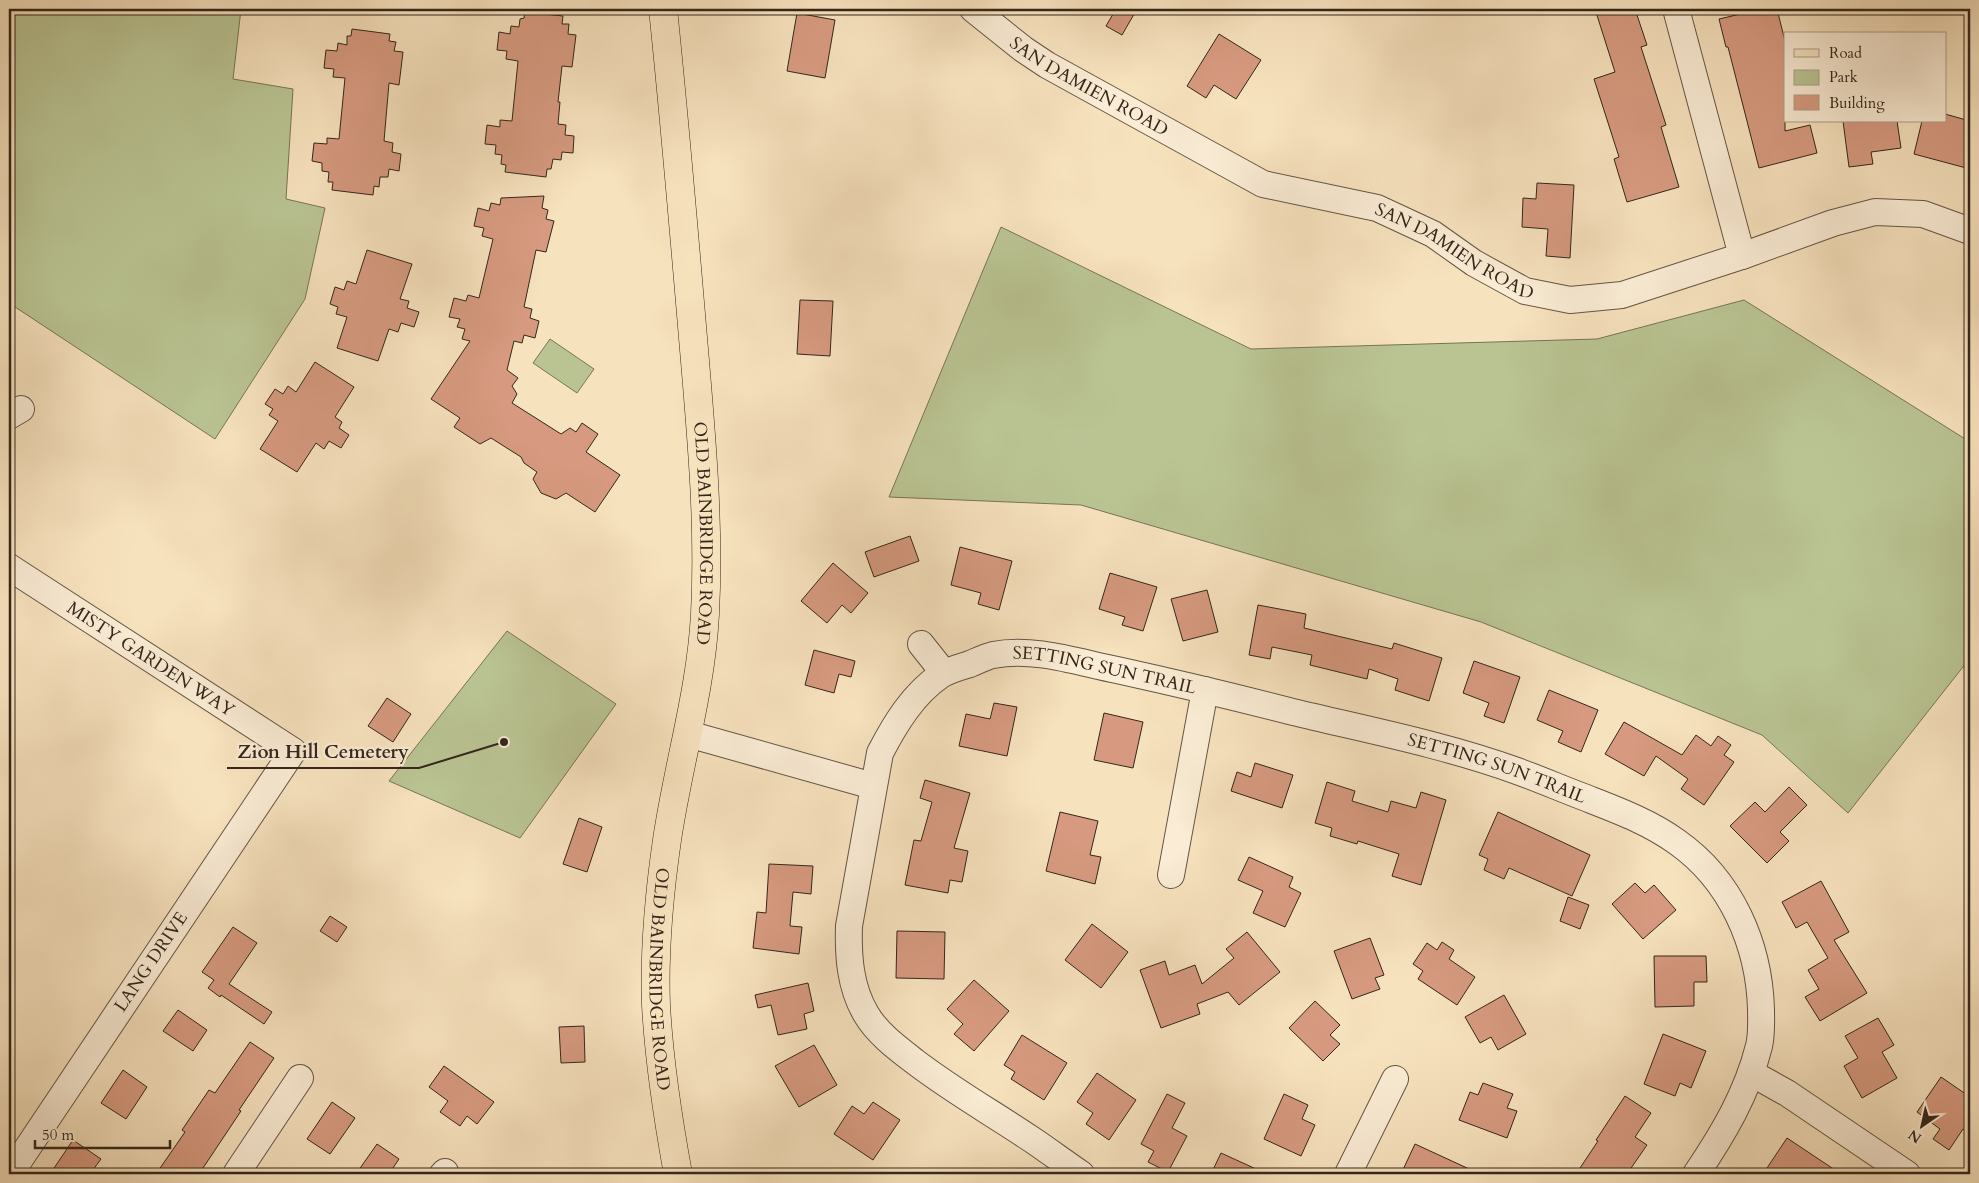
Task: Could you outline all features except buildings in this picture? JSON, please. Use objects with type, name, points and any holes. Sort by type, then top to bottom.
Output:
[{"type":"main road","name":"OLD BAINBRIDGE ROAD","points":[[663,9],[695,356],[706,515],[707,565],[705,618],[695,696],[668,837],[660,895],[656,950],[656,1005],[662,1066],[678,1174]]},
{"type":"street","name":"SAN DAMIEN ROAD","points":[[973,9],[1047,65],[1263,184],[1376,208],[1433,234],[1474,263],[1525,291],[1570,300],[1622,295],[1742,256],[1833,223],[1875,212],[1923,214],[1970,232]]},
{"type":"street","points":[[1676,9],[1742,256]]},
{"type":"street","name":"MISTY GARDEN WAY","points":[[9,567],[293,751]]},
{"type":"street","points":[[921,644],[944,673]]},
{"type":"street","name":"SETTING SUN TRAIL","points":[[1081,1174],[1034,1141],[945,1085],[897,1048],[878,1030],[866,1014],[852,976],[848,952],[849,926],[880,753],[891,730],[908,706],[931,683],[944,673],[992,655],[1040,654],[1205,690],[1435,747],[1515,770],[1658,829],[1679,843],[1700,861],[1736,908],[1748,936],[1756,965],[1760,992],[1760,1042],[1751,1074],[1740,1101],[1721,1137],[1696,1174]]},
{"type":"street","points":[[1171,875],[1205,690]]},
{"type":"street","points":[[688,734],[874,786]]},
{"type":"street","name":"LANG DRIVE","points":[[10,1174],[293,751]]},
{"type":"street","points":[[1751,1074],[1788,1093],[1907,1174]]},
{"type":"street","points":[[236,1174],[300,1078]]},
{"type":"street","points":[[1348,1174],[1395,1079]]},
{"type":"green space","points":[[9,9],[241,9],[233,79],[293,89],[286,199],[325,208],[305,299],[215,439],[9,303]]},
{"type":"green space","points":[[1001,227],[1251,349],[1597,339],[1744,300],[1970,442],[1970,658],[1848,813],[1762,735],[1481,622],[1081,505],[889,497]]},
{"type":"green space","points":[[550,339],[594,369],[577,393],[533,363]]},
{"type":"green space","points":[[507,631],[616,704],[520,838],[389,781]]},
{"type":"place","name":"Zion Hill Cemetery","points":[[504,742]]}]
